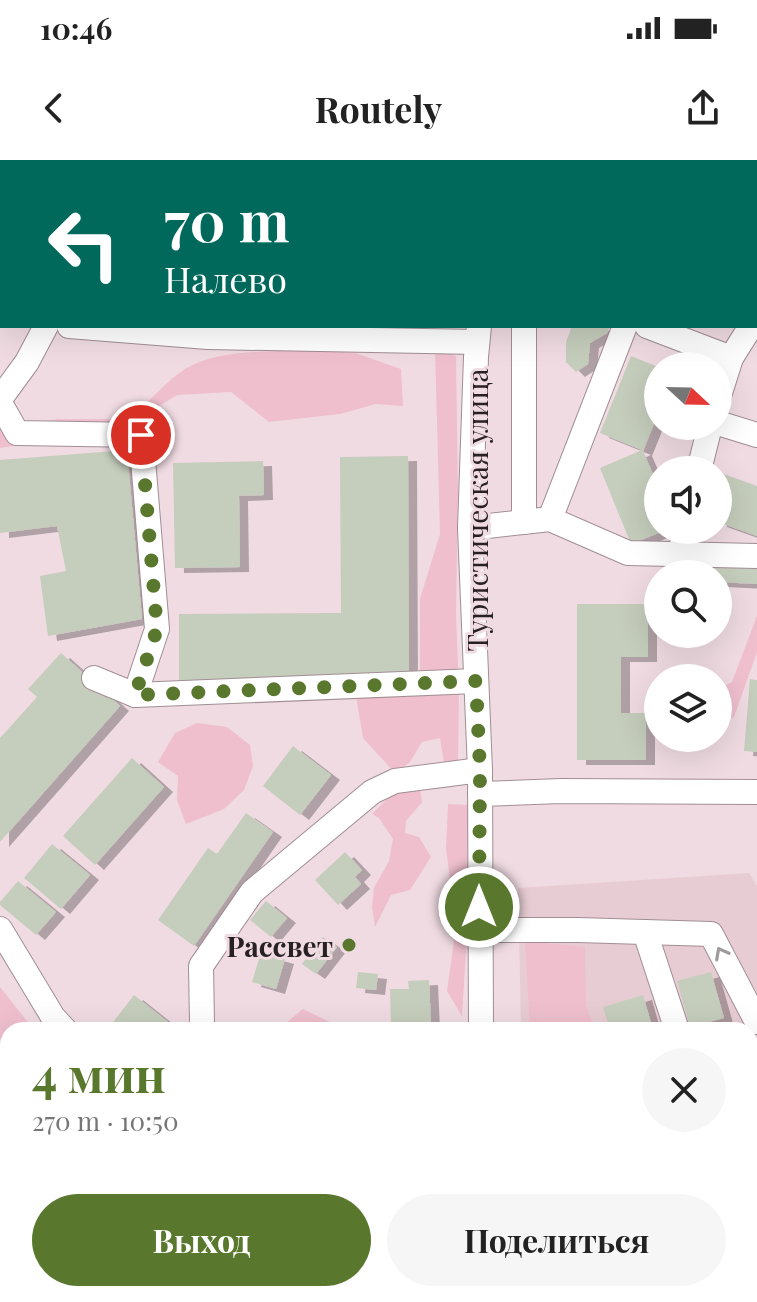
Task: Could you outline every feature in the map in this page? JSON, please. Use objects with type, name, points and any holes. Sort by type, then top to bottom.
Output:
[{"type":"street","points":[[45,328],[27,362],[0,401],[17,433],[141,435],[157,629],[135,695]]},
{"type":"street","points":[[94,328],[208,337],[478,334]]},
{"type":"street","points":[[524,328],[524,522]]},
{"type":"street","points":[[550,519],[624,328]]},
{"type":"street","points":[[652,328],[715,352]]},
{"type":"street","points":[[732,356],[750,328]]},
{"type":"street","name":"Туристическая улица","points":[[478,334],[470,528],[480,782],[481,1022]]},
{"type":"street","points":[[732,427],[757,435]]},
{"type":"street","points":[[470,528],[550,519],[628,553],[672,544]]},
{"type":"street","points":[[693,544],[757,556]]},
{"type":"street","points":[[94,678],[135,695],[476,681]]},
{"type":"street","points":[[202,1022],[201,966],[252,892],[372,792],[395,781],[480,782],[561,791],[757,792]]},
{"type":"street","points":[[0,929],[7,952],[58,1022]]},
{"type":"street","points":[[479,930],[711,934],[757,1022]]},
{"type":"street","points":[[645,932],[674,1022]]},
{"type":"shaded area","points":[[435,348],[456,356],[458,766],[444,763],[440,738],[422,742],[410,762],[395,773],[363,738],[355,690],[420,686],[420,599],[440,534]]},
{"type":"shaded area","points":[[314,350],[355,353],[401,369],[403,406],[376,404],[340,414],[269,422],[231,392],[177,395],[122,429],[0,448],[0,428],[58,419],[130,419],[185,369],[214,357],[248,352]]},
{"type":"shaded area","points":[[757,616],[757,652],[732,718],[732,682]]},
{"type":"shaded area","points":[[197,723],[227,727],[250,745],[253,766],[244,790],[224,809],[186,824],[177,800],[178,776],[158,762],[175,733]]},
{"type":"shaded area","points":[[419,783],[422,802],[406,821],[405,833],[419,837],[431,857],[410,890],[391,895],[375,927],[372,907],[374,888],[389,861],[393,839],[379,818],[372,814],[395,791]]},
{"type":"shaded area","points":[[448,804],[470,805],[462,1016],[447,991],[456,927],[446,848]]},
{"type":"shaded area","points":[[749,873],[757,886],[757,1022],[521,1022],[518,888]]},
{"type":"shaded area","points":[[525,941],[585,947],[586,1006],[592,1022],[530,1022]]},
{"type":"shaded area","points":[[0,987],[28,1022],[0,1022]]},
{"type":"shaded area","points":[[303,1009],[330,1022],[287,1022]]},
{"type":"building","points":[[571,328],[609,328],[607,333],[590,343],[588,364],[576,372],[566,362],[566,342]]},
{"type":"building","points":[[631,356],[644,361],[644,440],[647,440],[643,451],[644,539],[631,544],[600,468],[642,450],[600,433]]},
{"type":"building","points":[[127,450],[142,619],[48,636],[40,576],[66,571],[57,526],[0,533],[0,460]]},
{"type":"building","points":[[408,456],[409,683],[179,685],[179,614],[341,613],[340,457]]},
{"type":"building","points":[[263,461],[264,495],[239,496],[240,567],[175,568],[173,463]]},
{"type":"building","points":[[732,477],[757,486],[757,536],[732,527]]},
{"type":"building","points":[[732,566],[757,568],[757,584],[732,583]]},
{"type":"building","points":[[577,604],[644,604],[644,648],[648,648],[648,657],[621,657],[621,713],[644,713],[646,760],[577,760]]},
{"type":"building","points":[[61,653],[120,706],[0,842],[0,738],[37,697],[28,689]]},
{"type":"building","points":[[750,679],[757,680],[757,752],[744,751]]},
{"type":"building","points":[[293,746],[331,775],[300,815],[263,786]]},
{"type":"building","points":[[132,758],[164,787],[95,865],[63,836]]},
{"type":"building","points":[[246,813],[273,832],[194,946],[158,920],[208,848],[217,854]]},
{"type":"building","points":[[52,844],[90,875],[61,909],[24,878]]},
{"type":"building","points":[[345,852],[362,870],[355,877],[361,884],[338,905],[315,880]]},
{"type":"building","points":[[18,881],[56,912],[36,935],[0,905]]},
{"type":"building","points":[[266,901],[287,918],[271,937],[250,920]]},
{"type":"building","points":[[323,937],[337,947],[316,974],[302,964]]},
{"type":"building","points":[[261,952],[285,959],[276,989],[252,982]]},
{"type":"building","points":[[358,972],[378,974],[376,990],[356,988]]},
{"type":"building","points":[[711,972],[724,1018],[689,1022],[677,981]]},
{"type":"building","points":[[429,980],[431,1022],[391,1022],[390,989],[409,989],[408,981]]},
{"type":"building","points":[[134,995],[168,1022],[113,1022]]},
{"type":"building","points":[[643,995],[651,1022],[608,1022],[603,1007]]},
{"type":"place","name":"Рассвет","points":[[349,945]]},
{"type":"route","points":[[141,435],[157,629],[135,695],[476,681],[480,770],[479,907]]}]
